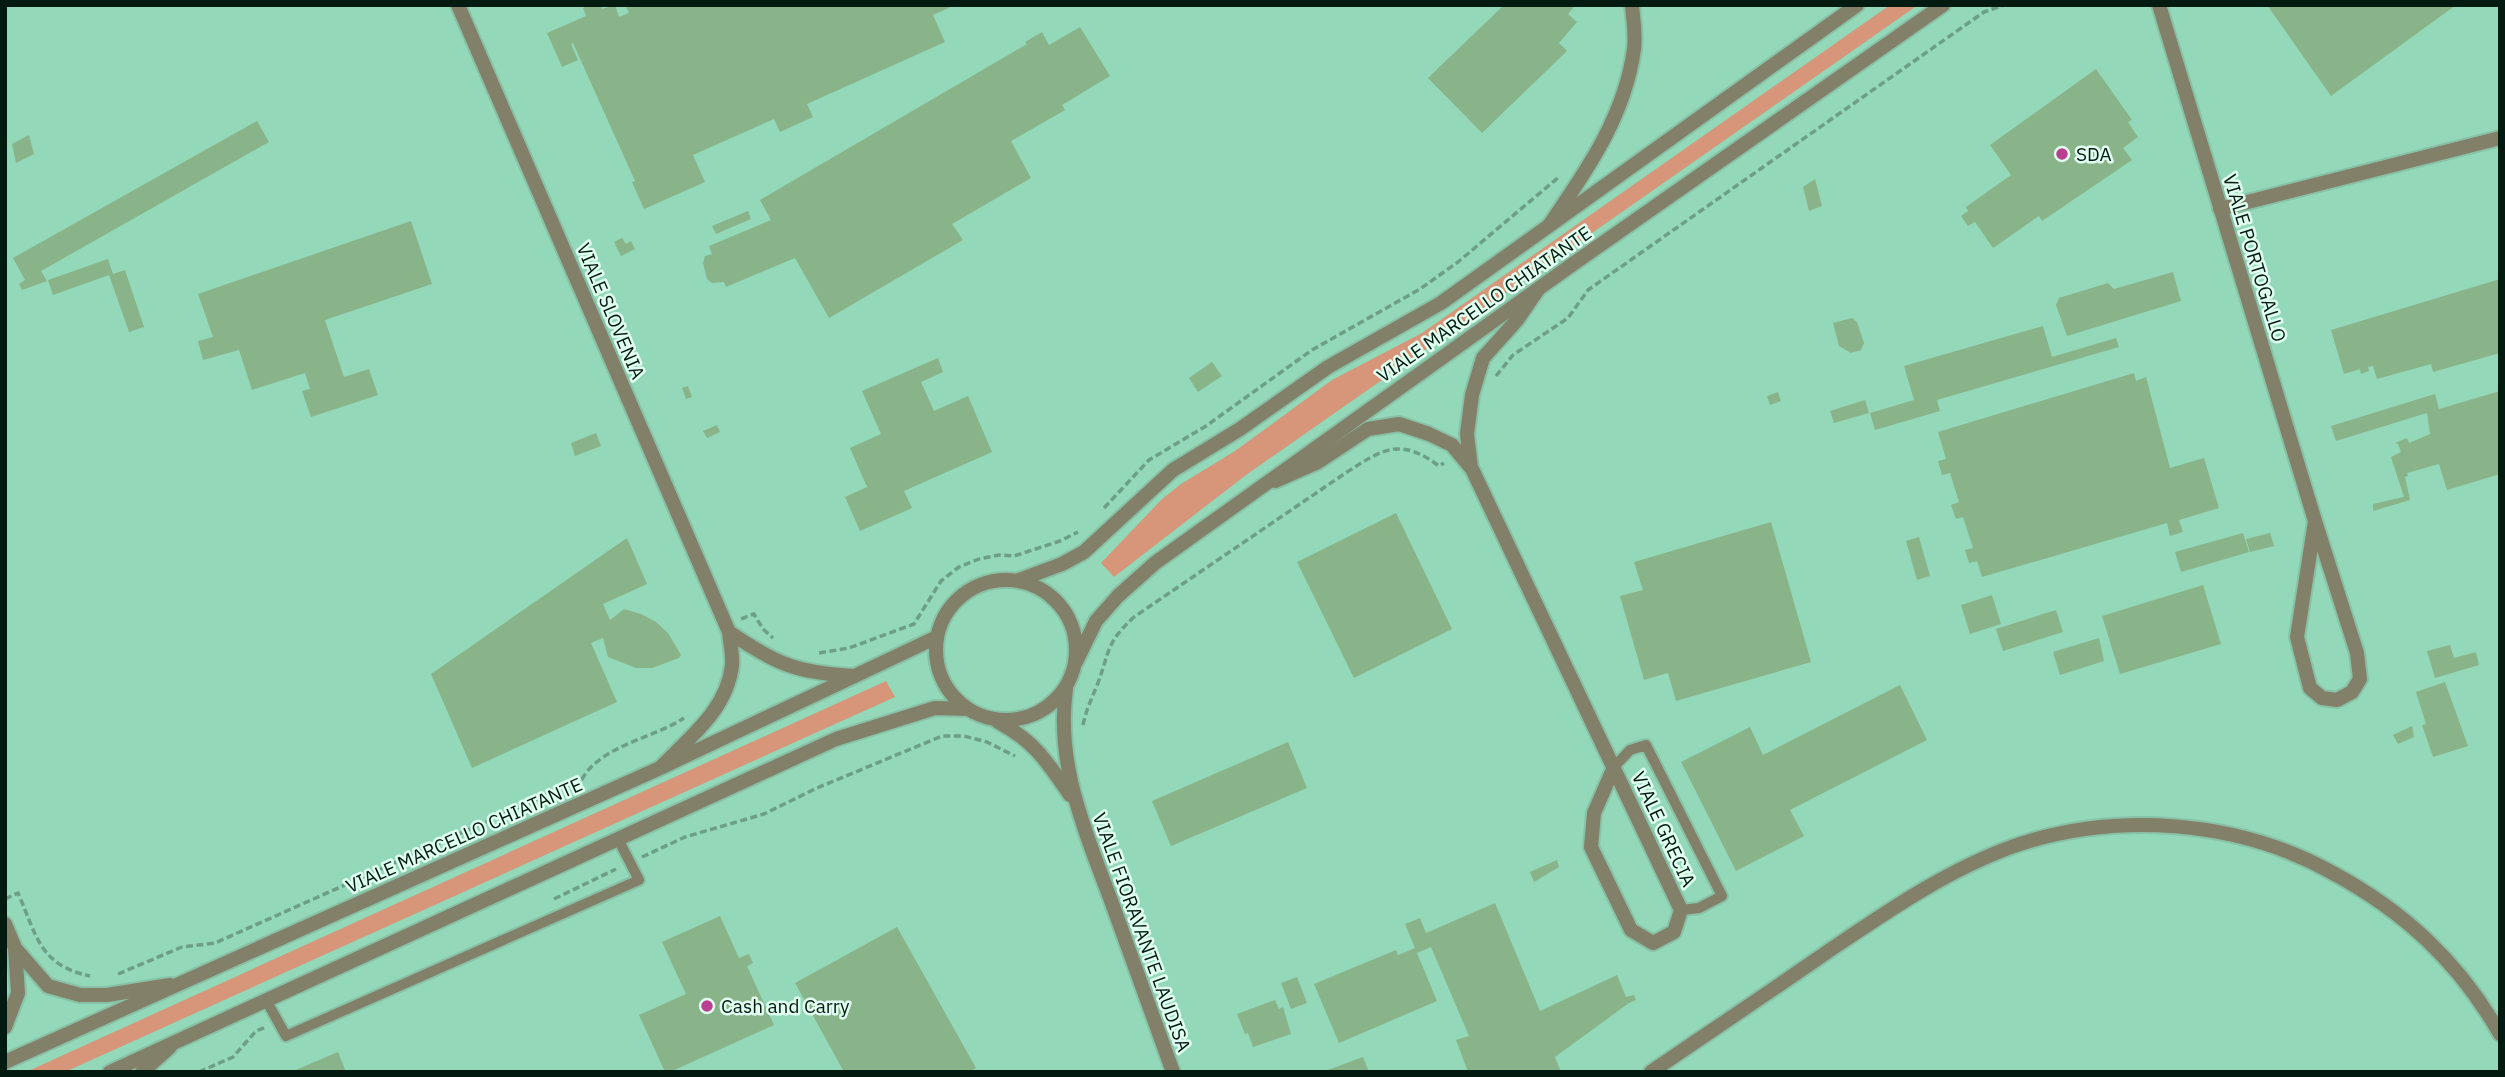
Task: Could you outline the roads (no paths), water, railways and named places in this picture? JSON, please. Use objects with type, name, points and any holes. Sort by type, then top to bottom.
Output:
[{"type":"street","name":"VIALE SLOVENIA","points":[[458,5],[728,629],[732,664],[725,694],[711,717],[660,768]]},
{"type":"street","points":[[1549,225],[1583,177],[1609,133],[1624,92],[1635,47],[1632,5]]},
{"type":"street","name":"VIALE MARCELLO CHIATANTE","points":[[1019,580],[1062,564],[1084,552],[1173,470],[1241,429],[1328,366],[1441,303],[1857,5]]},
{"type":"street","name":"VIALE MARCELLO CHIATANTE","points":[[1076,662],[1076,640],[1070,619],[1057,600],[1040,587],[1019,580],[997,579],[975,586],[957,598],[944,616],[937,637],[936,658],[941,678],[952,696],[968,709],[993,720],[1014,720],[1034,715],[1052,704],[1066,688],[1096,621],[1118,596],[1154,564],[1943,5]]},
{"type":"street","name":"VIALE PORTOGALLO","points":[[2159,5],[2357,653],[2360,679],[2352,692],[2337,700],[2322,698],[2310,688],[2297,637],[2315,522]]},
{"type":"street","points":[[2220,209],[2500,138]]},
{"type":"street","name":"VIALE GRECIA","points":[[1472,469],[1467,434],[1472,395],[1483,358],[1517,320],[1537,291]]},
{"type":"street","name":"VIALE GRECIA","points":[[1255,490],[1318,462],[1368,429],[1399,424],[1452,445],[1472,469],[1614,766],[1681,910],[1674,932],[1653,943],[1631,930],[1591,847],[1594,813],[1614,766]]},
{"type":"street","points":[[728,629],[764,656],[786,665],[817,674],[854,676]]},
{"type":"street","name":"VIALE MARCELLO CHIATANTE","points":[[5,1062],[660,768],[937,637]]},
{"type":"street","name":"VIALE FIORAVANTE LAUDISA","points":[[1066,688],[1062,715],[1065,755],[1076,805],[1173,1072]]},
{"type":"street","name":"VIALE MARCELLO CHIATANTE","points":[[110,1072],[836,739],[925,710],[968,709]]},
{"type":"street","name":"VIALE FIORAVANTE LAUDISA","points":[[993,720],[1023,736],[1049,763],[1076,805]]},
{"type":"street","points":[[1651,1072],[1906,899],[1963,868],[2014,846],[2071,831],[2132,825],[2187,827],[2247,838],[2308,859],[2365,890],[2415,928],[2455,967],[2500,1034]]},
{"type":"street","points":[[5,924],[15,948],[48,986],[80,996],[107,995],[179,984]]},
{"type":"street","points":[[5,1027],[18,993],[15,948]]},
{"type":"street","points":[[142,1072],[177,1040]]},
{"type":"lane","points":[[1614,766],[1630,750],[1646,745],[1722,896],[1699,908],[1681,910]]},
{"type":"lane","points":[[266,1000],[286,1036],[639,880],[618,839]]},
{"type":"place","name":"SDA","points":[[2062,154]]},
{"type":"place","name":"Cash and Carry","points":[[707,1006]]}]
